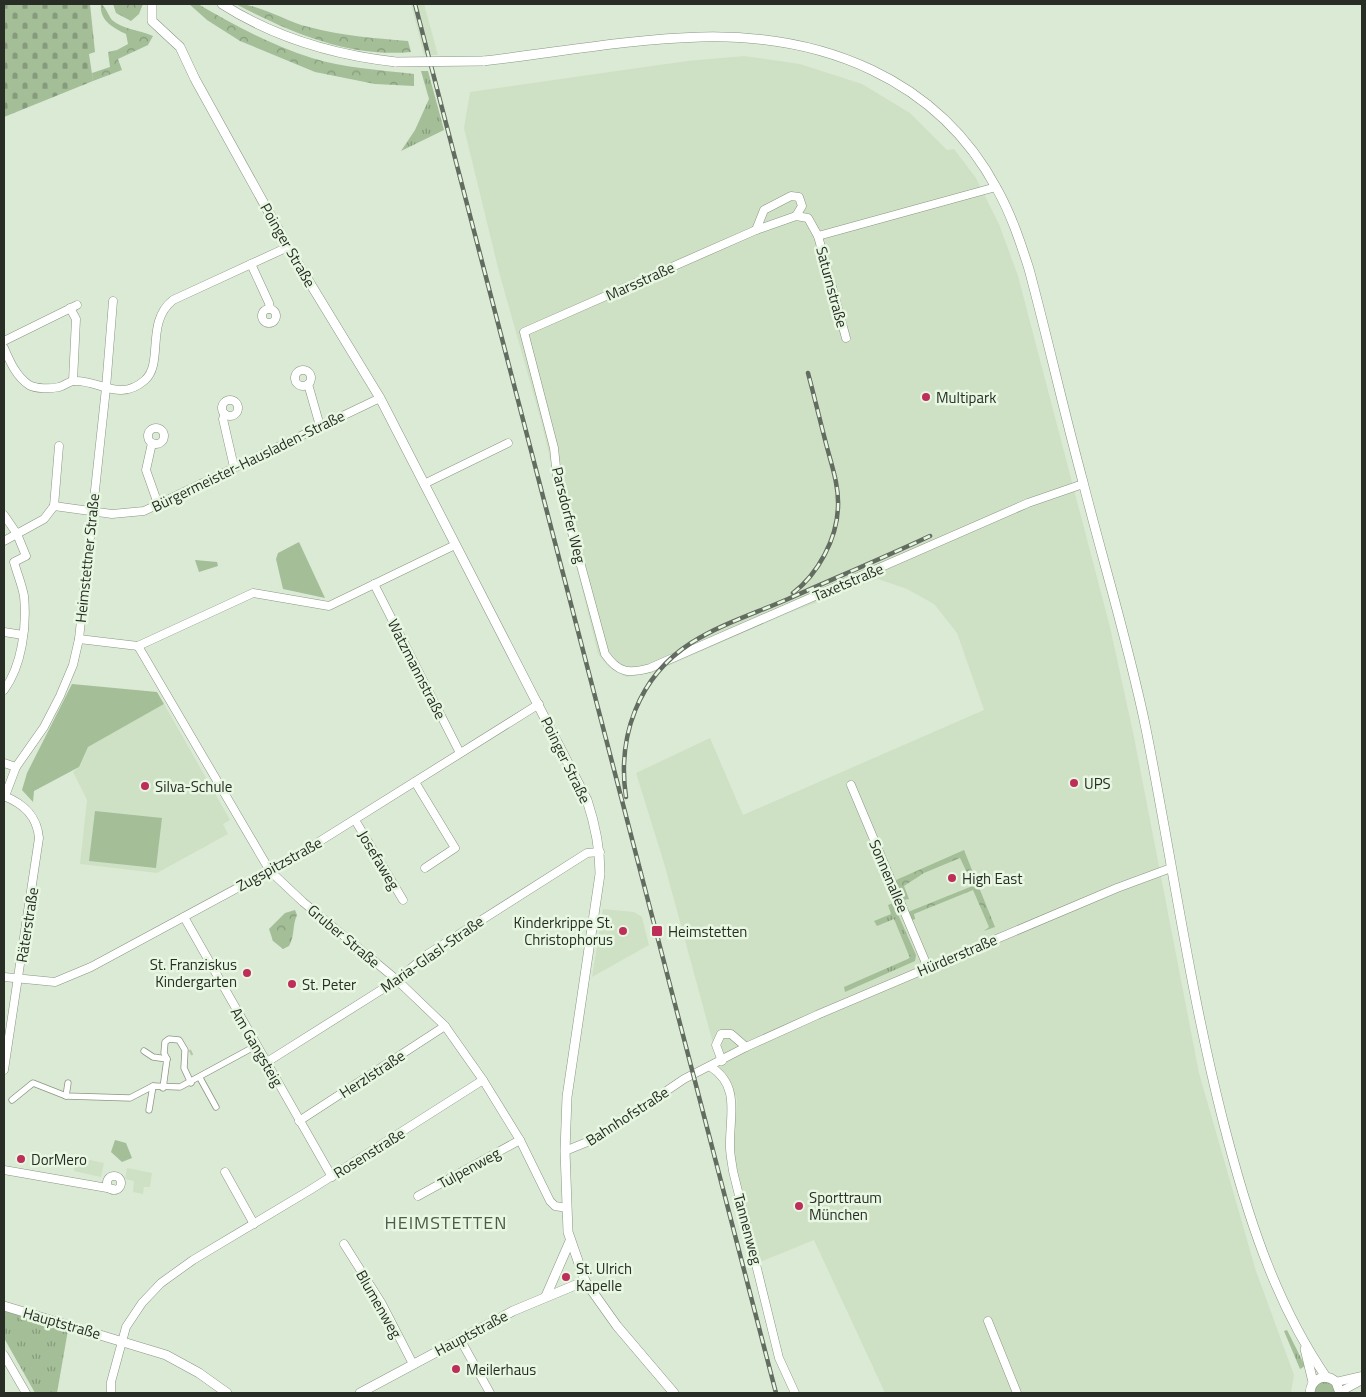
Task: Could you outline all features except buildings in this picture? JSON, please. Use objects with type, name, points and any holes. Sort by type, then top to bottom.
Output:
[{"type":"street","points":[[222,4],[252,21],[301,42],[344,54],[396,62],[483,61],[609,45],[701,37],[765,39],[813,47],[876,71],[914,95],[942,118],[964,141],[996,187],[1019,237],[1029,269],[1138,692],[1198,1017],[1236,1171],[1259,1248],[1304,1344],[1326,1377],[1336,1382],[1362,1378]]},
{"type":"street","name":"Poinger Straße","points":[[154,6],[151,16],[154,24],[176,42],[184,53],[194,79],[288,247],[380,398],[587,800],[594,821],[600,852],[598,898],[570,1068],[565,1151]]},
{"type":"street","points":[[756,230],[764,210],[791,196],[799,197],[802,206],[796,216],[808,218],[818,236],[996,187]]},
{"type":"street","name":"Marsstraße","points":[[524,332],[756,230],[796,216]]},
{"type":"street","name":"Saturnstraße","points":[[818,236],[846,338]]},
{"type":"street","points":[[4,348],[19,377],[31,386],[59,387],[73,381],[121,391],[147,379],[152,368],[159,316],[163,308],[173,300],[288,247]]},
{"type":"street","points":[[251,264],[270,309]]},
{"type":"street","name":"Heimstettner Straße","points":[[4,796],[16,767],[44,727],[60,696],[73,665],[79,639],[91,512],[106,388],[113,301]]},
{"type":"street","points":[[4,341],[74,307],[76,319],[73,381]]},
{"type":"street","name":"Parsdorfer Weg","points":[[524,332],[554,448],[557,477],[604,654],[612,665]]},
{"type":"street","points":[[308,384],[320,426]]},
{"type":"street","name":"Bürgermeister-Hausladen-Straße","points":[[54,506],[112,514],[144,511],[380,398]]},
{"type":"street","points":[[225,414],[223,419],[234,467]]},
{"type":"street","points":[[152,443],[146,470],[158,504]]},
{"type":"street","points":[[424,484],[508,443]]},
{"type":"street","points":[[4,541],[44,518],[54,506],[59,446]]},
{"type":"street","name":"Taxetstraße","points":[[612,665],[624,671],[650,668],[1028,504],[1083,484]]},
{"type":"street","points":[[4,515],[17,534],[26,556],[14,562],[24,595],[23,635],[14,673],[4,690]]},
{"type":"street","points":[[79,639],[138,646],[254,593],[329,606],[455,544]]},
{"type":"street","name":"Watzmannstraße","points":[[374,584],[460,753]]},
{"type":"street","points":[[4,632],[23,635]]},
{"type":"street","name":"Gruber Straße","points":[[138,646],[270,871],[303,902],[397,980],[445,1026],[484,1080],[520,1140],[550,1201],[555,1206],[567,1208]]},
{"type":"street","name":"Zugspitzstraße","points":[[4,977],[47,983],[60,981],[270,871],[355,820],[539,704]]},
{"type":"street","points":[[4,762],[16,767]]},
{"type":"street","points":[[415,782],[455,848],[426,868]]},
{"type":"street","name":"Sonnenallee","points":[[851,785],[928,968]]},
{"type":"street","name":"Räterstraße","points":[[4,796],[27,809],[37,825],[39,838],[4,1070]]},
{"type":"street","name":"Josefaweg","points":[[355,820],[403,900]]},
{"type":"street","name":"Maria-Glasl-Straße","points":[[266,1062],[397,980],[428,954],[547,878],[587,853],[600,852]]},
{"type":"street","name":"Hürderstraße","points":[[711,1067],[746,1047],[928,968],[1117,888],[1170,868]]},
{"type":"street","name":"Am Gangsteig","points":[[184,917],[332,1177]]},
{"type":"street","name":"Herzlstraße","points":[[299,1121],[445,1026]]},
{"type":"street","points":[[722,1061],[716,1045],[721,1034],[731,1034],[746,1047]]},
{"type":"street","points":[[164,1088],[167,1059],[165,1042],[169,1039],[179,1040],[188,1055],[184,1068],[191,1082]]},
{"type":"street","points":[[12,1100],[28,1083],[40,1084],[51,1091],[78,1098],[130,1098],[153,1086],[180,1088],[250,1049]]},
{"type":"street","points":[[144,1051],[153,1058],[167,1059]]},
{"type":"street","name":"Bahnhofstraße","points":[[565,1151],[597,1138],[661,1093],[684,1079],[711,1067]]},
{"type":"street","name":"Tannenweg","points":[[711,1067],[726,1081],[733,1097],[730,1147],[733,1171],[779,1358],[795,1393]]},
{"type":"street","points":[[200,1078],[216,1107]]},
{"type":"street","name":"Rosenstraße","points":[[111,1393],[111,1382],[126,1326],[135,1312],[161,1283],[193,1260],[332,1177],[484,1080]]},
{"type":"street","points":[[66,1096],[68,1083]]},
{"type":"street","points":[[150,1110],[153,1086]]},
{"type":"street","points":[[77,1106],[78,1098]]},
{"type":"street","name":"Tulpenweg","points":[[418,1196],[520,1140]]},
{"type":"street","points":[[565,1151],[570,1240],[585,1281],[617,1326],[674,1393]]},
{"type":"street","points":[[4,1170],[113,1190]]},
{"type":"street","points":[[225,1172],[254,1224]]},
{"type":"street","points":[[546,1296],[570,1240]]},
{"type":"street","name":"Blumenweg","points":[[344,1244],[382,1304],[413,1364]]},
{"type":"street","name":"Hauptstraße","points":[[360,1393],[513,1311],[585,1281]]},
{"type":"street","name":"Hauptstraße","points":[[4,1306],[122,1340],[180,1362],[227,1393]]},
{"type":"street","points":[[988,1321],[1017,1393]]},
{"type":"street","points":[[460,1339],[490,1393]]},
{"type":"street","points":[[1304,1344],[1313,1382],[1310,1393]]},
{"type":"street","points":[[4,1355],[26,1393]]},
{"type":"street","points":[[1313,1382],[1318,1378],[1326,1377]]},
{"type":"street","points":[[1336,1382],[1340,1392],[1362,1378]]},
{"type":"shaded area","points":[[411,4],[424,4],[438,55],[424,55]]},
{"type":"shaded area","points":[[744,56],[800,64],[862,84],[910,113],[947,150],[954,149],[976,178],[999,224],[1018,276],[1110,627],[1133,732],[1199,1073],[1256,1271],[1294,1375],[1291,1393],[885,1393],[814,1240],[760,1262],[735,1171],[733,1149],[737,1099],[720,1069],[664,863],[636,773],[710,738],[743,815],[984,710],[957,633],[934,604],[907,589],[878,579],[784,615],[652,673],[626,677],[609,667],[598,654],[541,421],[499,272],[464,128],[470,92],[687,61]]},
{"type":"shaded area","name":"Silva-Schule","points":[[164,704],[230,820],[223,824],[228,834],[157,873],[80,864],[87,800],[73,772],[79,767],[88,747]]},
{"type":"shaded area","name":"Kinderkrippe St. Christophorus","points":[[603,909],[634,912],[642,917],[649,945],[592,977]]},
{"type":"shaded area","points":[[76,1157],[104,1163],[101,1177],[74,1171]]},
{"type":"shaded area","points":[[127,1168],[152,1173],[150,1187],[144,1187],[143,1194],[133,1192],[134,1181],[125,1179]]},
{"type":"green space","points":[[4,4],[90,4],[95,52],[89,54],[93,81],[4,117]]},
{"type":"green space","points":[[101,4],[116,23],[153,36],[148,45],[118,59],[122,70],[93,81],[92,73],[110,67],[108,52],[128,44],[126,34],[108,23],[102,15]]},
{"type":"green space","points":[[113,4],[143,4],[139,14],[131,21],[116,13]]},
{"type":"green space","points":[[189,4],[198,4],[253,34],[312,58],[350,66],[414,74],[414,86],[375,84],[315,72],[240,41],[207,20]]},
{"type":"green space","points":[[236,4],[254,7],[300,24],[333,33],[408,41],[411,52],[365,51],[320,41],[277,24]]},
{"type":"green space","points":[[421,71],[428,71],[444,130],[401,151],[415,130],[429,99]]},
{"type":"green space","points":[[299,542],[325,598],[283,589],[276,559],[278,553]]},
{"type":"green space","points":[[195,560],[217,562],[218,566],[199,572]]},
{"type":"green space","points":[[72,684],[157,692],[164,704],[88,747],[79,767],[34,791],[33,802],[22,790],[27,773]]},
{"type":"green space","points":[[95,811],[162,818],[156,868],[89,861]]},
{"type":"green space","points":[[964,850],[974,875],[969,877],[960,858],[924,873],[904,886],[909,899],[903,900],[896,880]]},
{"type":"green space","points":[[976,880],[995,927],[984,931],[989,927],[973,890],[914,914],[915,919],[912,920],[908,912],[970,887],[971,881]]},
{"type":"green space","points":[[893,903],[916,955],[915,961],[845,992],[844,987],[910,958],[894,919],[877,926],[874,921],[891,914],[888,905]]},
{"type":"green space","points":[[295,910],[297,915],[292,938],[289,946],[283,949],[273,941],[269,929],[285,913]]},
{"type":"green space","points":[[115,1140],[126,1143],[132,1158],[122,1162],[111,1152]]},
{"type":"green space","points":[[4,1310],[68,1330],[57,1393],[35,1393],[4,1338]]},
{"type":"green space","points":[[1287,1330],[1305,1366],[1300,1369],[1284,1331]]},
{"type":"green space","points":[[1327,1381],[1333,1384],[1335,1393],[1314,1393],[1318,1384]]},
{"type":"railway","points":[[415,4],[776,1393]]},
{"type":"railway","points":[[793,593],[810,576],[824,555],[834,531],[838,507],[835,479],[808,373]]},
{"type":"railway","points":[[626,797],[624,775],[625,752],[635,710],[657,673],[673,657],[691,643],[714,630],[930,536]]},
{"type":"place","name":"Multipark","points":[[926,397]]},
{"type":"place","name":"UPS","points":[[1074,783]]},
{"type":"place","name":"Silva-Schule","points":[[145,786]]},
{"type":"place","name":"High East","points":[[952,878]]},
{"type":"place","name":"Kinderkrippe St. Christophorus","points":[[623,931]]},
{"type":"place","name":"Heimstetten","points":[[657,931]]},
{"type":"place","name":"St. Franziskus Kindergarten","points":[[247,973]]},
{"type":"place","name":"St. Peter","points":[[292,984]]},
{"type":"place","name":"DorMero","points":[[21,1159]]},
{"type":"place","name":"Sporttraum München","points":[[799,1206]]},
{"type":"place","name":"St. Ulrich Kapelle","points":[[566,1277]]},
{"type":"place","name":"Meilerhaus","points":[[456,1369]]},
{"type":"district","name":"HEIMSTETTEN","points":[[446,1222]]}]
